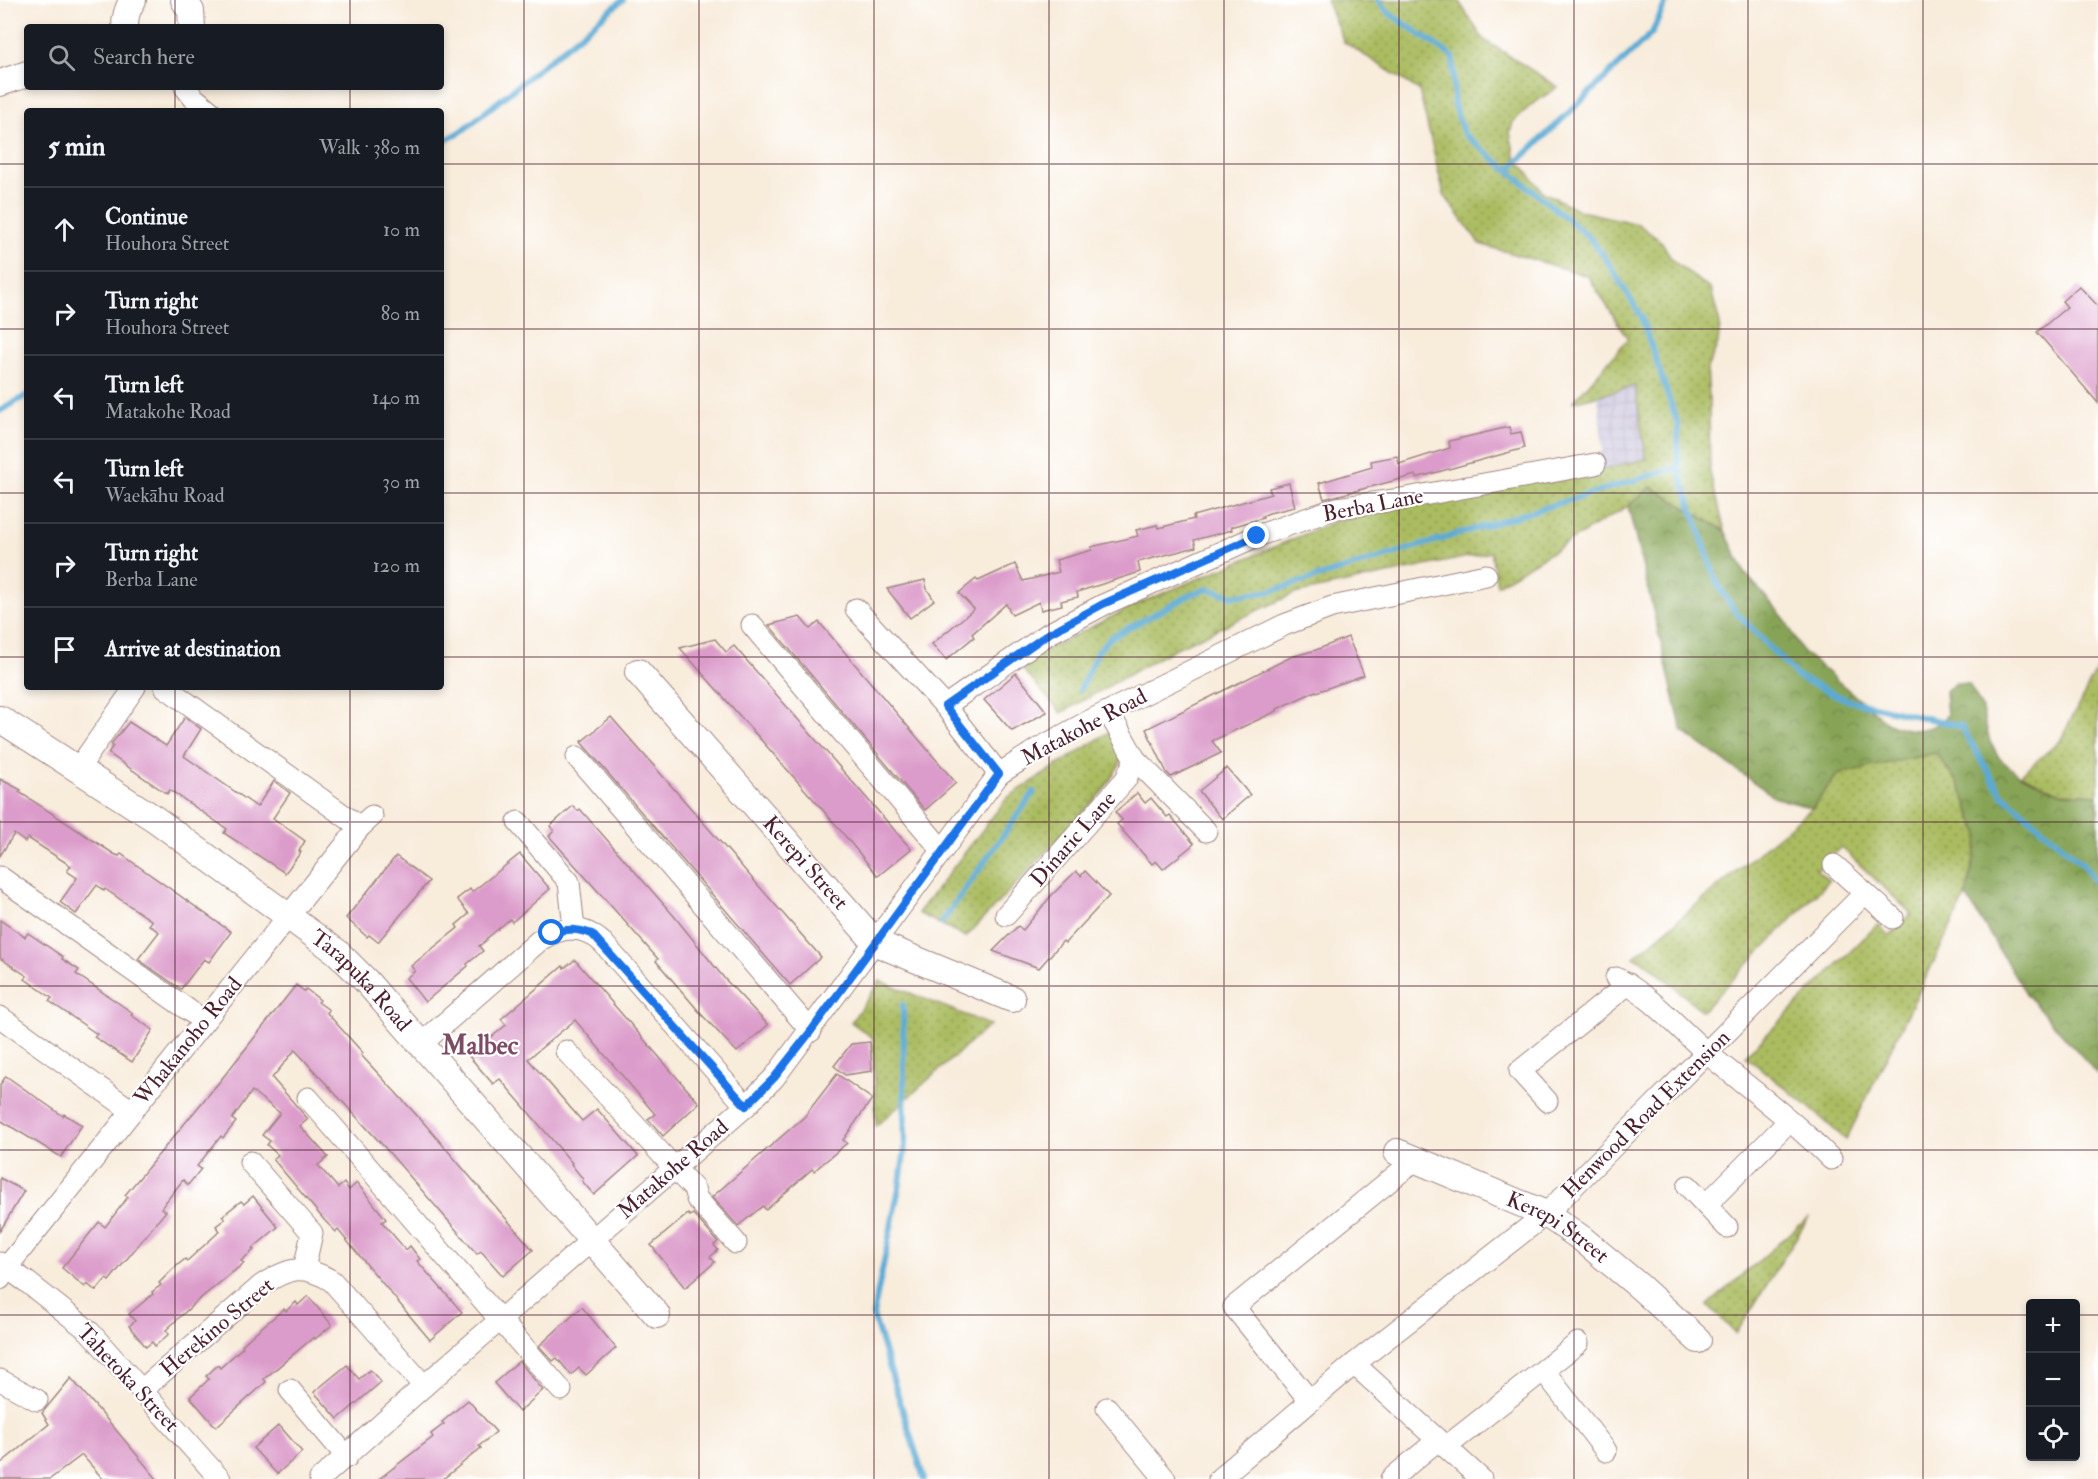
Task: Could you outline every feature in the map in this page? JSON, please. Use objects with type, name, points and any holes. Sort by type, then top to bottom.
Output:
[{"type":"street","points":[[0,83],[24,75]]},
{"type":"street","points":[[188,90],[206,108]]},
{"type":"street","points":[[206,90],[210,108]]},
{"type":"street","name":"Berba Lane","points":[[945,706],[1057,629],[1103,604],[1257,536],[1337,508],[1401,499],[1595,464]]},
{"type":"street","name":"Matakohe Road","points":[[320,1479],[746,1106],[774,1078],[999,774],[1038,749],[1284,625],[1332,607],[1486,575]]},
{"type":"street","points":[[856,609],[945,706],[999,774]]},
{"type":"street","points":[[752,625],[942,850]]},
{"type":"street","name":"Kerepi Street","points":[[638,672],[876,943],[1011,999]]},
{"type":"street","points":[[78,769],[133,690]]},
{"type":"street","name":"Whakanoho Road","points":[[2,1270],[366,821],[170,690]]},
{"type":"street","points":[[1109,712],[1135,759],[1206,831]]},
{"type":"street","name":"Tarapuka Road","points":[[0,719],[155,819],[289,916],[350,964],[657,1315]]},
{"type":"street","points":[[578,757],[811,1031]]},
{"type":"street","name":"Dinaric Lane","points":[[1006,915],[1126,778],[1135,759]]},
{"type":"street","points":[[518,822],[569,882],[574,929]]},
{"type":"street","points":[[1834,865],[1893,918]]},
{"type":"street","points":[[0,877],[204,1022]]},
{"type":"street","name":"Henwood Road Extension","points":[[1219,1479],[1354,1364],[1546,1214],[1865,893]]},
{"type":"street","points":[[421,1044],[540,940],[563,929],[574,929],[592,934],[603,943],[746,1106]]},
{"type":"street","points":[[1547,1101],[1520,1071],[1622,981],[1638,990],[1707,1053],[1790,1121],[1831,1159]]},
{"type":"street","points":[[0,1017],[132,1111]]},
{"type":"street","points":[[566,1051],[694,1189],[698,1199],[736,1243]]},
{"type":"street","points":[[308,1098],[561,1390]]},
{"type":"street","points":[[1706,1205],[1790,1121]]},
{"type":"street","points":[[1310,1401],[1234,1307],[1406,1156]]},
{"type":"street","name":"Kerepi Street","points":[[1406,1156],[1546,1214],[1581,1238],[1698,1340]]},
{"type":"street","points":[[250,1162],[312,1233],[304,1269],[319,1273],[332,1281],[424,1386]]},
{"type":"street","points":[[1688,1186],[1727,1227]]},
{"type":"street","name":"Herekino Street","points":[[142,1390],[262,1285],[281,1274],[304,1269]]},
{"type":"street","name":"Tahetoka Street","points":[[2,1270],[89,1331],[220,1479]]},
{"type":"street","points":[[1391,1479],[1544,1371],[1578,1343]]},
{"type":"street","points":[[1354,1364],[1481,1479]]},
{"type":"street","points":[[1544,1371],[1606,1451]]},
{"type":"street","points":[[0,1380],[37,1400]]},
{"type":"street","points":[[290,1390],[347,1457]]},
{"type":"street","points":[[1107,1408],[1165,1479]]},
{"type":"shaded area","points":[[1635,385],[1647,459],[1597,471],[1593,457],[1603,451],[1598,396]]},
{"type":"green space","points":[[1326,0],[1458,0],[1483,39],[1558,87],[1530,106],[1513,122],[1510,133],[1515,156],[1543,192],[1581,211],[1638,224],[1662,242],[1672,260],[1711,290],[1720,324],[1718,344],[1707,368],[1710,473],[1725,531],[1651,487],[1628,506],[1497,585],[1491,552],[1294,594],[1174,649],[1061,713],[1018,664],[1135,605],[1336,521],[1538,478],[1597,471],[1646,459],[1635,386],[1573,402],[1628,339],[1588,276],[1480,244],[1444,195],[1419,90],[1344,42]]},
{"type":"green space","points":[[1651,487],[1725,531],[1745,573],[1784,618],[1803,652],[1888,723],[1919,730],[1934,726],[1947,715],[1945,691],[1956,683],[1969,684],[1981,706],[1990,742],[2000,759],[2020,775],[2061,793],[2098,795],[2098,1074],[2027,995],[1966,896],[1979,835],[1959,784],[1936,753],[1838,774],[1812,808],[1776,798],[1682,731],[1628,506]]},
{"type":"green space","points":[[2098,667],[2098,795],[2061,793],[2020,775],[2060,741]]},
{"type":"green space","points":[[1112,730],[1123,759],[1104,790],[966,937],[918,913],[1007,798]]},
{"type":"green space","points":[[1935,752],[1959,784],[1979,835],[1966,896],[1846,1140],[1745,1056],[1878,924],[1889,936],[1911,913],[1841,847],[1817,870],[1829,881],[1702,1011],[1648,964],[1634,957],[1812,808],[1838,774]]},
{"type":"green space","points":[[880,981],[990,1025],[876,1126],[873,1038],[851,1022]]},
{"type":"green space","points":[[1809,1217],[1736,1334],[1708,1305]]},
{"type":"building","points":[[2079,286],[2098,306],[2098,403],[2037,332],[2067,307],[2062,301]]},
{"type":"building","points":[[1509,427],[1511,434],[1521,432],[1525,448],[1416,478],[1416,475],[1324,499],[1319,483],[1372,467],[1371,461],[1397,456],[1399,464],[1450,448],[1449,441]]},
{"type":"building","points":[[1289,483],[1295,507],[1269,513],[1262,516],[1263,518],[1231,527],[1232,530],[1194,540],[1196,547],[1138,562],[1140,572],[1077,592],[1078,597],[1061,601],[1062,605],[1041,610],[1039,602],[1012,615],[1006,604],[972,634],[974,637],[946,660],[932,644],[974,609],[959,593],[976,579],[978,581],[1015,564],[1023,581],[1059,572],[1056,560],[1092,550],[1091,547],[1138,536],[1136,530],[1157,525],[1158,528],[1194,519],[1193,516],[1271,494],[1269,488]]},
{"type":"building","points":[[925,580],[927,589],[934,600],[910,618],[887,589]]},
{"type":"building","points":[[800,617],[810,629],[819,622],[956,783],[925,810],[769,625]]},
{"type":"building","points":[[1348,637],[1364,675],[1316,691],[1212,741],[1221,753],[1171,777],[1167,773],[1146,729],[1291,657]]},
{"type":"building","points":[[715,639],[726,652],[734,646],[911,849],[878,876],[680,648]]},
{"type":"building","points":[[1016,673],[1047,712],[1012,731],[984,700]]},
{"type":"building","points":[[185,717],[201,729],[184,756],[257,807],[274,781],[290,793],[273,818],[305,841],[299,851],[301,852],[285,873],[224,833],[227,829],[170,790],[167,794],[108,753],[113,746],[111,744],[129,722],[166,746]]},
{"type":"building","points":[[611,717],[821,957],[790,985],[581,742]]},
{"type":"building","points":[[1227,768],[1250,795],[1222,819],[1199,791]]},
{"type":"building","points":[[0,779],[21,790],[19,792],[114,854],[119,856],[121,854],[231,932],[209,962],[204,959],[181,989],[138,959],[159,932],[149,925],[152,921],[97,885],[76,914],[60,902],[77,878],[67,871],[71,866],[28,838],[25,842],[14,834],[0,856]]},
{"type":"building","points":[[1137,793],[1145,803],[1151,798],[1167,817],[1170,815],[1194,844],[1163,869],[1156,861],[1152,864],[1117,824],[1122,820],[1115,812]]},
{"type":"building","points":[[573,806],[578,811],[580,809],[674,916],[724,978],[768,1025],[737,1052],[702,1015],[656,961],[658,959],[549,836],[554,831],[550,826]]},
{"type":"building","points":[[520,854],[550,889],[512,922],[510,919],[486,939],[479,946],[483,951],[425,1002],[406,978],[415,971],[411,966],[458,928],[456,925],[469,914],[457,899],[470,889],[472,892]]},
{"type":"building","points":[[396,856],[429,881],[378,942],[369,935],[367,937],[346,918]]},
{"type":"building","points":[[1076,871],[1081,876],[1085,871],[1109,896],[1065,943],[1063,941],[1039,968],[993,951],[1018,926],[1023,930],[1051,896]]},
{"type":"building","points":[[0,920],[25,937],[28,933],[63,957],[62,959],[79,970],[76,974],[133,1013],[131,1015],[153,1030],[132,1062],[94,1037],[97,1034],[49,1001],[52,998],[25,979],[27,976],[0,958]]},
{"type":"building","points":[[575,960],[699,1103],[663,1136],[648,1119],[655,1114],[575,1020],[528,1059],[582,1121],[597,1109],[638,1156],[594,1195],[582,1181],[583,1179],[572,1163],[500,1079],[493,1084],[469,1056],[506,1025],[501,1019],[563,966],[564,968]]},
{"type":"building","points":[[296,985],[304,991],[306,989],[329,1010],[327,1013],[363,1053],[361,1055],[423,1122],[533,1250],[503,1276],[481,1251],[477,1254],[387,1150],[295,1050],[272,1078],[308,1119],[300,1126],[328,1157],[318,1165],[338,1188],[344,1183],[349,1190],[357,1183],[386,1219],[382,1222],[406,1250],[410,1246],[420,1259],[417,1261],[462,1312],[430,1340],[338,1230],[336,1232],[325,1221],[273,1159],[278,1155],[267,1145],[270,1141],[262,1135],[280,1113],[252,1091],[232,1119],[236,1122],[223,1138],[221,1136],[197,1166],[201,1169],[188,1185],[183,1180],[161,1208],[166,1211],[109,1281],[106,1279],[96,1291],[87,1284],[85,1287],[62,1268],[99,1222],[105,1227],[128,1197],[125,1195]]},
{"type":"building","points":[[870,1042],[872,1071],[845,1075],[834,1066],[851,1044]]},
{"type":"building","points":[[837,1074],[872,1099],[843,1140],[847,1143],[814,1171],[812,1169],[766,1210],[763,1206],[738,1226],[712,1197],[804,1117]]},
{"type":"building","points":[[6,1076],[63,1116],[64,1114],[82,1125],[61,1157],[0,1120],[0,1085]]},
{"type":"building","points":[[0,1178],[24,1191],[0,1231]]},
{"type":"building","points":[[253,1196],[278,1227],[252,1249],[254,1250],[241,1261],[244,1263],[166,1330],[169,1334],[155,1346],[152,1342],[146,1347],[129,1326],[135,1321],[129,1314],[153,1294],[152,1292],[161,1285],[159,1283],[173,1269],[185,1259],[187,1261],[220,1231],[216,1226],[225,1219],[222,1216],[241,1201],[244,1204]]},
{"type":"building","points":[[688,1214],[690,1216],[693,1214],[718,1242],[714,1245],[718,1250],[710,1257],[715,1262],[685,1288],[651,1245]]},
{"type":"building","points":[[308,1296],[332,1325],[264,1379],[266,1382],[216,1427],[190,1397],[209,1379],[206,1376],[218,1365],[220,1368],[256,1332],[284,1309],[286,1311],[296,1302],[298,1305]]},
{"type":"building","points":[[582,1307],[616,1348],[586,1375],[579,1368],[571,1375],[557,1358],[553,1361],[539,1346]]},
{"type":"building","points":[[519,1361],[543,1390],[519,1412],[494,1383]]},
{"type":"building","points":[[347,1365],[359,1379],[370,1370],[381,1382],[338,1419],[314,1392]]},
{"type":"building","points":[[71,1378],[157,1479],[103,1479],[82,1455],[50,1479],[0,1479],[0,1464],[49,1424],[42,1413]]},
{"type":"building","points":[[468,1400],[496,1432],[479,1446],[481,1448],[443,1479],[379,1479],[433,1437],[431,1434],[444,1424],[442,1422]]},
{"type":"building","points":[[279,1425],[302,1452],[277,1474],[253,1448]]},
{"type":"waterway","points":[[444,141],[462,131],[623,0]]},
{"type":"waterway","points":[[1378,0],[1389,13],[1453,57],[1454,105],[1464,134],[1589,237],[1604,256],[1641,316],[1678,425],[1678,467],[1717,583],[1734,610],[1798,677],[1847,700],[1961,726],[2001,793],[2082,863],[2098,885]]},
{"type":"waterway","points":[[1509,170],[1652,33],[1667,0]]},
{"type":"waterway","points":[[0,411],[24,397]]},
{"type":"waterway","points":[[1080,690],[1098,651],[1110,638],[1192,594],[1207,589],[1233,596],[1272,591],[1678,467]]},
{"type":"waterway","points":[[942,922],[1034,792]]},
{"type":"waterway","points":[[903,1005],[905,1149],[873,1315],[924,1479]]},
{"type":"district","name":"Malbec","points":[[480,1046]]},
{"type":"route","points":[[552,933],[563,929],[582,930],[592,934],[603,943],[746,1106],[774,1078],[811,1031],[999,774],[945,706],[1048,634],[1103,604],[1257,536]]}]
